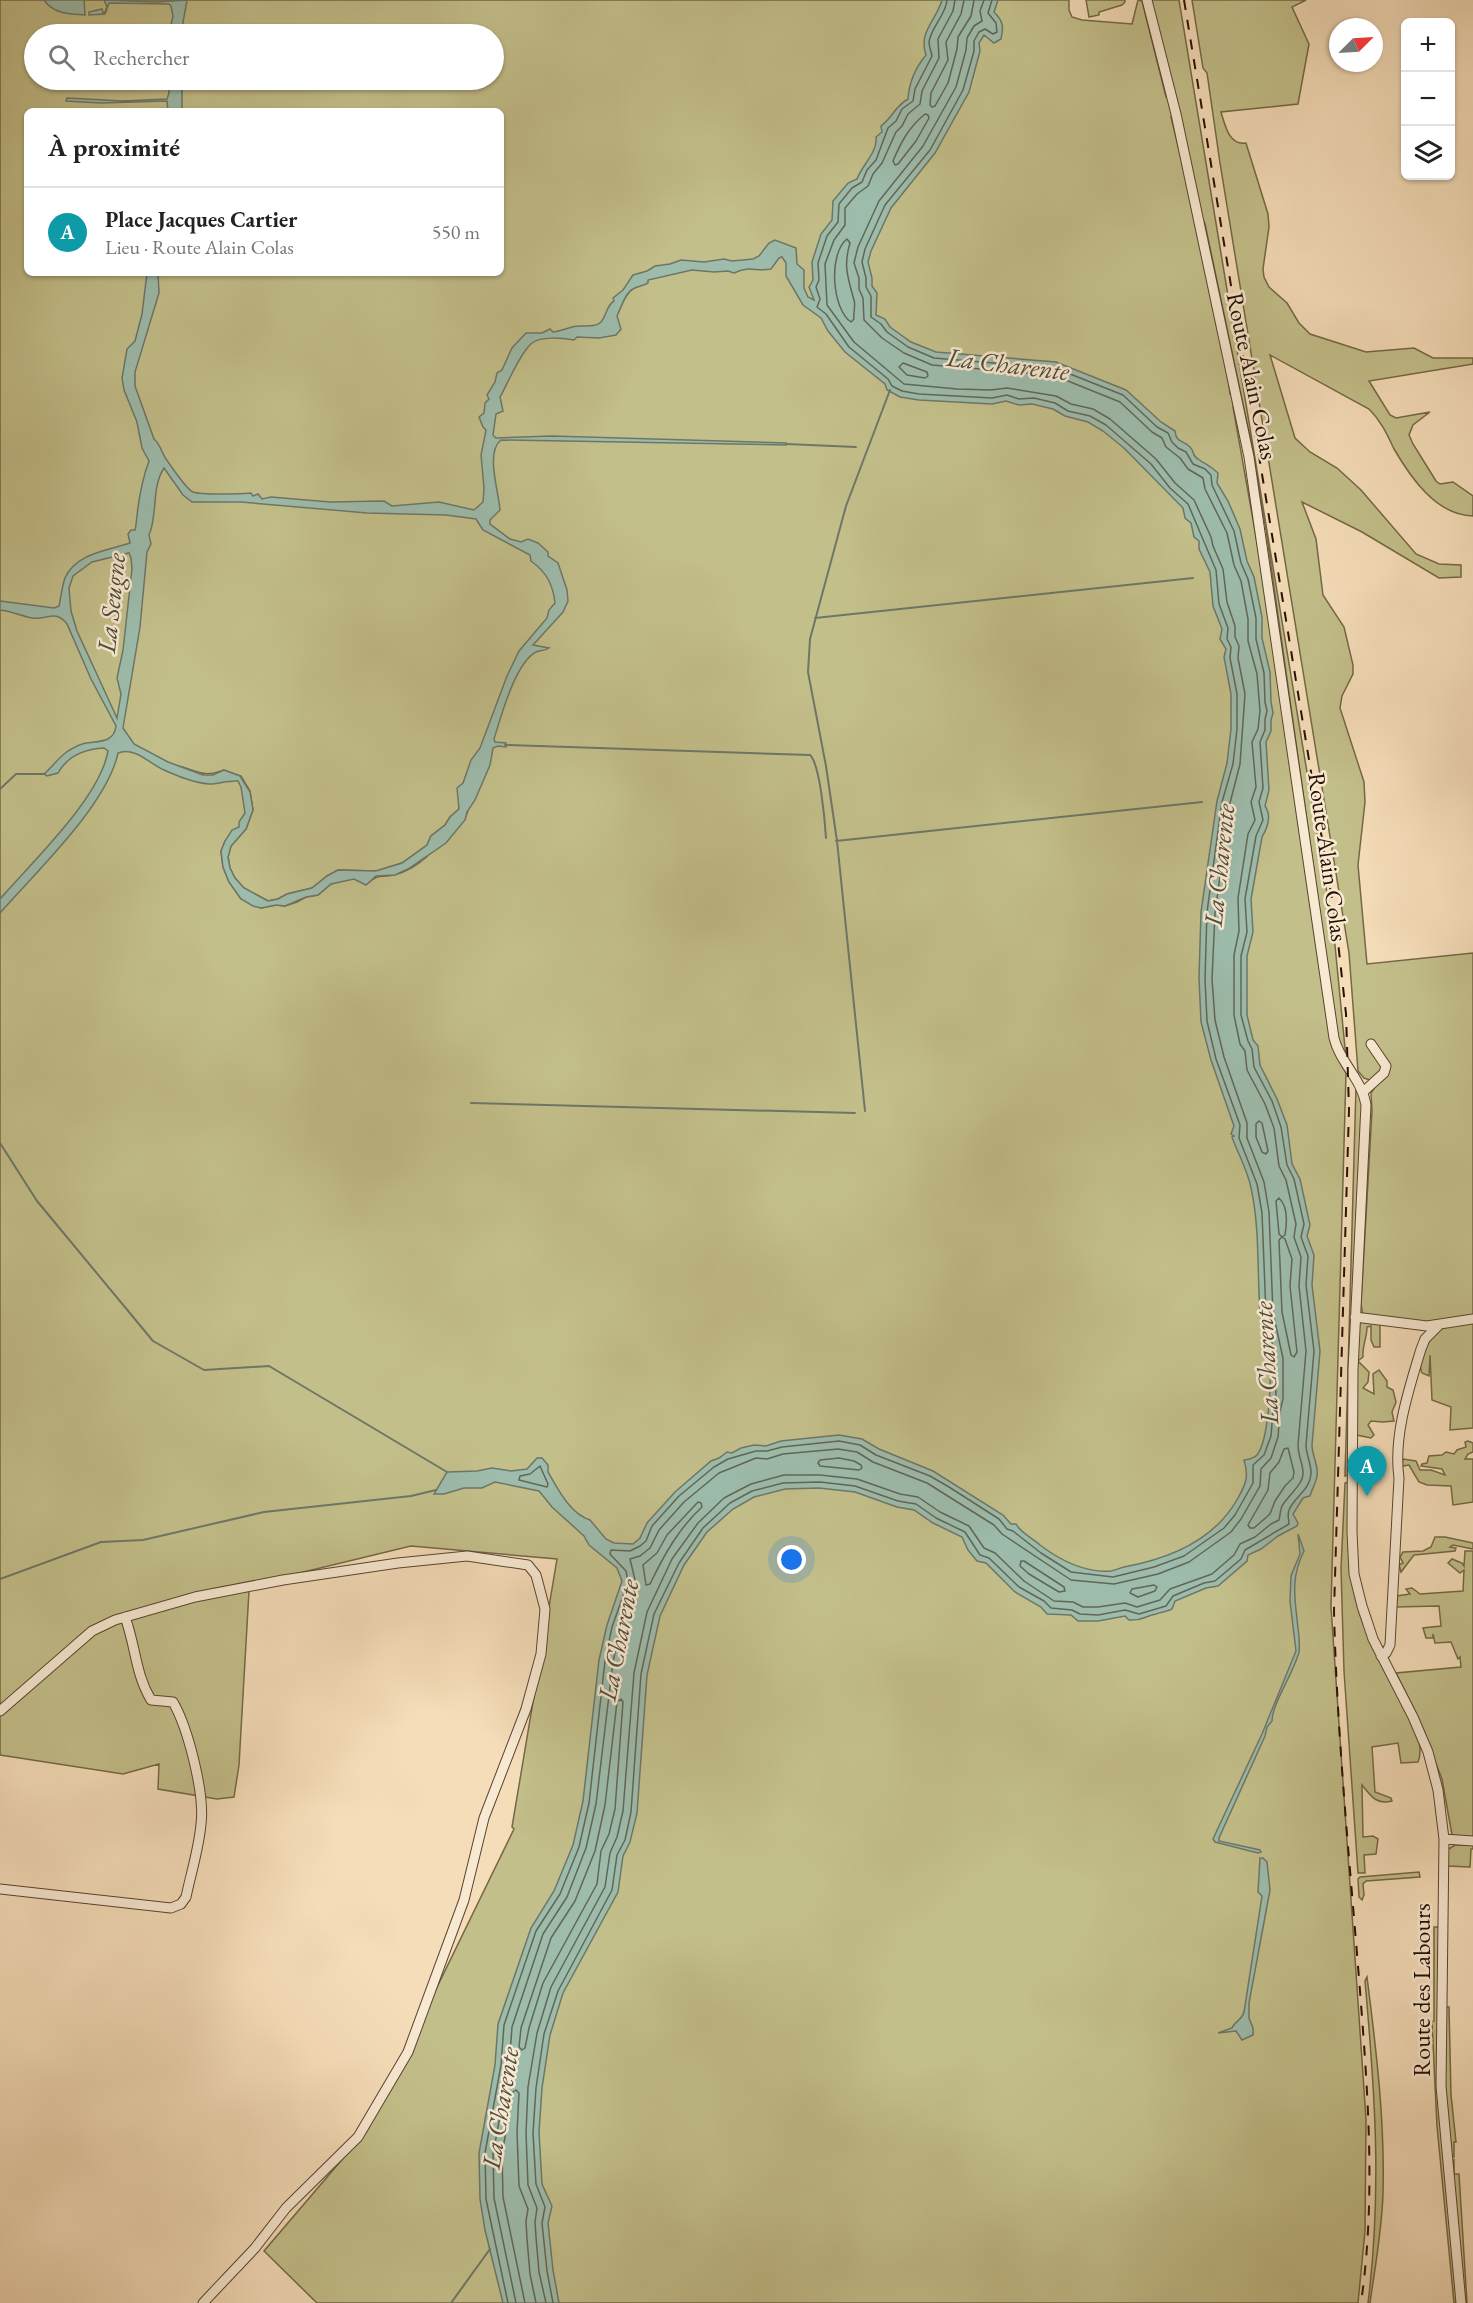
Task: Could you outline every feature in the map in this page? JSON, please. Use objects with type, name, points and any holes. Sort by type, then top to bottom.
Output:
[{"type":"street","name":"Route Alain Colas","points":[[1147,0],[1176,114],[1256,497],[1334,1038],[1340,1055],[1364,1092],[1367,1124],[1355,1317],[1352,1407],[1352,1553],[1354,1574],[1362,1606],[1381,1656],[1397,1686]]},
{"type":"street","points":[[1364,1092],[1384,1072],[1386,1066],[1371,1044]]},
{"type":"street","points":[[1355,1317],[1427,1326],[1473,1319]]},
{"type":"street","points":[[1381,1656],[1386,1653],[1390,1645],[1399,1438],[1420,1349],[1425,1339],[1439,1325]]},
{"type":"street","points":[[0,1710],[92,1631],[125,1617],[195,1598],[283,1580],[398,1563],[467,1556],[528,1565],[536,1575],[546,1608],[541,1654],[526,1708],[484,1818],[464,1900],[408,2052],[358,2137],[286,2208],[255,2248],[203,2303]]},
{"type":"street","points":[[0,1889],[171,1908],[181,1904],[186,1897],[201,1824],[200,1794],[181,1716],[173,1702],[151,1700],[138,1676],[134,1642],[125,1617]]},
{"type":"street","name":"Route des Labours","points":[[1397,1686],[1419,1729],[1432,1766],[1440,1802],[1444,1839],[1441,2086],[1461,2303]]},
{"type":"street","points":[[1444,1839],[1473,1841]]},
{"type":"shaded area","points":[[0,0],[953,0],[946,26],[921,93],[832,248],[824,309],[996,0],[1069,0],[1072,17],[1082,20],[1132,24],[1138,0],[1142,1],[1166,97],[1171,99],[1173,112],[1171,117],[1217,328],[1221,331],[1220,341],[1226,356],[1230,394],[1235,398],[1233,407],[1275,644],[1301,837],[1305,841],[1303,848],[1321,970],[1325,978],[1323,985],[1328,1020],[1332,1041],[1346,1073],[1331,1607],[1366,2119],[1365,2231],[1358,2303],[317,2303],[264,2251],[368,2129],[514,1829],[512,1827],[557,1559],[411,1546],[287,1576],[249,1591],[239,1765],[234,1797],[217,1799],[158,1789],[159,1764],[123,1774],[0,1755]],"holes":[[[169,764],[202,773],[209,774],[224,770],[241,776],[250,791],[253,810],[246,829],[231,846],[228,857],[230,868],[244,888],[268,901],[312,888],[338,870],[376,871],[402,863],[427,845],[431,836],[445,825],[459,809],[465,791],[474,793],[465,819],[455,821],[430,854],[404,872],[378,877],[368,883],[351,877],[331,884],[318,895],[306,897],[285,906],[261,908],[241,899],[229,882],[223,867],[221,851],[225,841],[237,832],[247,812],[247,801],[242,783],[227,775],[206,778]]]},
{"type":"shaded area","points":[[1086,0],[1125,0],[1125,2],[1099,12],[1099,15],[1089,17]]},
{"type":"shaded area","points":[[1150,0],[1179,0],[1334,935],[1346,1058],[1338,1041],[1266,530],[1251,442],[1205,224],[1190,191]]},
{"type":"shaded area","points":[[1192,0],[1306,0],[1292,7],[1309,44],[1298,104],[1221,112],[1232,138],[1240,143],[1246,143],[1268,214],[1269,227],[1263,269],[1269,287],[1287,303],[1299,323],[1310,334],[1366,352],[1414,348],[1433,358],[1473,358],[1473,364],[1369,381],[1390,415],[1396,418],[1430,412],[1413,425],[1409,435],[1436,481],[1440,484],[1453,482],[1473,496],[1473,516],[1447,509],[1426,493],[1408,472],[1380,423],[1369,409],[1270,355],[1295,438],[1310,452],[1337,468],[1361,490],[1416,554],[1439,564],[1461,565],[1461,577],[1439,578],[1362,532],[1302,502],[1316,539],[1323,595],[1344,627],[1353,665],[1353,674],[1342,696],[1340,708],[1364,782],[1365,802],[1358,865],[1367,964],[1473,953],[1473,1316],[1438,1322],[1363,1316],[1361,1304],[1372,1111],[1371,1093],[1378,1083],[1364,1078],[1358,1071],[1349,953],[1207,73],[1203,68]]},
{"type":"shaded area","points":[[1356,1087],[1362,1100],[1358,1323],[1363,1320],[1380,1322],[1380,1347],[1374,1347],[1371,1340],[1371,1326],[1367,1327],[1363,1357],[1358,1361],[1369,1372],[1368,1382],[1363,1388],[1374,1394],[1373,1374],[1379,1370],[1387,1381],[1387,1387],[1393,1390],[1396,1402],[1392,1412],[1394,1421],[1371,1421],[1368,1425],[1374,1435],[1371,1438],[1356,1435],[1348,1475],[1345,1476]]},
{"type":"shaded area","points":[[1473,1322],[1473,1428],[1450,1430],[1451,1407],[1432,1400],[1430,1355],[1429,1376],[1422,1373],[1421,1364],[1427,1344],[1436,1332],[1448,1326]]},
{"type":"shaded area","points":[[1465,1442],[1473,1443],[1473,1452],[1465,1459],[1473,1459],[1473,1502],[1453,1505],[1451,1486],[1427,1485],[1419,1482],[1409,1465],[1402,1466],[1403,1459],[1416,1461],[1420,1470],[1431,1470],[1445,1475],[1442,1469],[1421,1466],[1427,1463],[1429,1456],[1442,1455],[1446,1452],[1454,1454],[1457,1450],[1466,1447]]},
{"type":"shaded area","points":[[1347,1482],[1350,1501],[1351,1570],[1357,1604],[1375,1652],[1412,1721],[1420,1746],[1418,1762],[1401,1763],[1398,1743],[1372,1747],[1375,1792],[1391,1798],[1392,1801],[1378,1801],[1362,1785],[1363,1837],[1373,1836],[1378,1839],[1376,1854],[1364,1855],[1365,1873],[1358,1873],[1344,1671],[1341,1568],[1345,1483]]},
{"type":"shaded area","points":[[1435,1537],[1473,1543],[1473,1549],[1453,1545],[1450,1547],[1456,1548],[1455,1551],[1414,1555],[1401,1572],[1399,1565],[1403,1563],[1400,1557],[1403,1552],[1423,1551],[1431,1547]]},
{"type":"shaded area","points":[[1465,1551],[1473,1551],[1473,1838],[1459,1838],[1452,1835],[1442,1779],[1415,1711],[1396,1673],[1461,1667],[1460,1657],[1458,1659],[1451,1642],[1435,1643],[1433,1634],[1433,1638],[1426,1638],[1423,1628],[1441,1626],[1439,1606],[1396,1607],[1397,1596],[1410,1594],[1406,1589],[1412,1588],[1420,1594],[1463,1591],[1464,1570],[1460,1573],[1448,1563],[1452,1559],[1464,1566]]},
{"type":"shaded area","points":[[1455,1845],[1473,1845],[1470,1867],[1447,1866],[1447,1850]]},
{"type":"shaded area","points":[[1419,1872],[1420,1877],[1366,1881],[1363,1884],[1362,1900],[1359,1897],[1358,1879],[1360,1877]]},
{"type":"shaded area","points":[[1434,1927],[1439,1927],[1437,2086],[1457,2303],[1454,2303],[1437,2126],[1432,2022],[1434,2021]]},
{"type":"shaded area","points":[[1367,1977],[1383,2139],[1381,2221],[1370,2303],[1368,2303],[1375,2221],[1376,2142],[1365,1981]]},
{"type":"shaded area","points":[[1444,2007],[1449,2007],[1451,2095],[1456,2142],[1454,2142],[1454,2157],[1451,2156],[1444,2092]]},
{"type":"shaded area","points":[[1454,2160],[1454,2174],[1459,2174],[1467,2303],[1464,2303],[1451,2162]]},
{"type":"water","points":[[44,0],[84,0],[85,15],[57,11]]},
{"type":"water","points":[[104,0],[156,2],[187,0],[183,24],[171,24],[173,16],[169,4],[109,3],[105,14],[89,15],[89,12],[102,9],[103,13],[107,7]]},
{"type":"water","name":"La Charente","points":[[942,0],[998,0],[994,12],[1002,24],[1001,39],[994,43],[984,35],[979,43],[980,51],[969,92],[935,153],[891,208],[871,251],[868,262],[872,286],[877,293],[876,315],[885,319],[890,327],[911,342],[936,352],[1056,362],[1126,390],[1161,422],[1175,431],[1177,438],[1190,447],[1196,458],[1218,473],[1217,483],[1240,529],[1247,561],[1254,577],[1262,617],[1262,638],[1270,672],[1273,713],[1271,731],[1266,742],[1269,790],[1265,806],[1268,822],[1262,837],[1251,899],[1253,932],[1247,956],[1247,1015],[1253,1040],[1258,1046],[1260,1065],[1287,1125],[1292,1164],[1300,1179],[1310,1225],[1307,1236],[1314,1255],[1312,1285],[1320,1351],[1312,1445],[1317,1476],[1310,1496],[1303,1498],[1293,1514],[1298,1523],[1297,1526],[1248,1555],[1247,1561],[1218,1586],[1206,1588],[1175,1601],[1170,1610],[1138,1620],[1129,1620],[1125,1616],[1098,1621],[1078,1621],[1071,1615],[1047,1614],[1041,1607],[1015,1592],[986,1563],[977,1561],[968,1550],[962,1537],[933,1523],[914,1510],[897,1507],[855,1492],[819,1488],[785,1489],[754,1497],[733,1509],[707,1532],[684,1565],[660,1616],[647,1675],[637,1813],[630,1842],[623,1856],[618,1892],[563,1993],[550,2035],[542,2088],[539,2132],[542,2184],[552,2206],[548,2223],[559,2303],[503,2303],[485,2230],[480,2199],[479,2153],[495,2065],[498,2024],[531,1928],[554,1891],[573,1845],[583,1801],[599,1660],[607,1625],[622,1581],[617,1568],[589,1545],[584,1536],[552,1507],[539,1491],[495,1482],[482,1488],[464,1488],[444,1494],[434,1494],[447,1472],[492,1468],[511,1471],[527,1469],[537,1458],[542,1458],[548,1465],[548,1472],[560,1493],[576,1512],[590,1520],[606,1539],[614,1543],[633,1544],[640,1538],[647,1523],[675,1492],[711,1461],[727,1452],[732,1453],[754,1445],[766,1446],[781,1441],[839,1435],[862,1439],[879,1449],[933,1471],[1003,1515],[1011,1524],[1016,1524],[1048,1551],[1065,1561],[1091,1570],[1111,1571],[1173,1553],[1189,1545],[1217,1525],[1228,1513],[1243,1488],[1246,1480],[1244,1460],[1256,1456],[1261,1447],[1269,1407],[1270,1365],[1262,1329],[1254,1203],[1248,1175],[1232,1137],[1234,1136],[1231,1134],[1234,1126],[1211,1060],[1201,1022],[1199,978],[1201,912],[1217,801],[1227,763],[1231,729],[1231,694],[1224,657],[1226,649],[1220,639],[1222,629],[1213,606],[1210,572],[1199,549],[1199,541],[1194,537],[1191,523],[1185,518],[1183,508],[1124,448],[1103,431],[1088,422],[1032,404],[1019,405],[1006,401],[992,404],[919,400],[900,397],[887,390],[885,384],[845,352],[821,318],[803,305],[786,276],[786,263],[782,257],[771,269],[766,270],[745,269],[734,273],[692,270],[648,280],[648,283],[633,289],[625,297],[617,316],[621,329],[616,335],[599,338],[577,337],[574,340],[541,339],[532,343],[523,354],[500,397],[503,411],[496,414],[493,435],[496,438],[552,436],[786,443],[786,445],[501,440],[496,446],[493,463],[500,510],[490,520],[490,524],[510,539],[521,542],[528,539],[538,543],[548,552],[548,556],[558,563],[567,590],[568,601],[563,612],[533,645],[549,648],[536,652],[528,658],[515,679],[494,739],[495,742],[506,743],[506,747],[493,748],[490,765],[465,820],[446,843],[408,869],[395,875],[376,876],[366,885],[354,879],[331,884],[318,895],[306,897],[285,906],[261,908],[253,906],[241,899],[229,882],[223,867],[221,851],[232,830],[239,827],[239,822],[245,813],[238,781],[209,784],[186,779],[136,754],[124,751],[118,753],[100,794],[85,816],[0,913],[0,899],[79,809],[102,769],[108,751],[104,748],[78,754],[72,757],[58,773],[47,776],[44,774],[72,749],[112,736],[116,726],[91,679],[67,624],[55,616],[32,618],[0,610],[0,601],[54,608],[59,606],[65,578],[77,563],[93,554],[130,543],[128,534],[131,530],[135,530],[140,493],[149,461],[142,448],[137,422],[124,390],[122,378],[127,349],[135,341],[142,314],[147,276],[158,276],[159,293],[135,372],[135,386],[154,439],[175,472],[190,490],[204,494],[251,493],[253,496],[258,494],[262,499],[271,497],[330,502],[384,501],[392,506],[439,502],[474,510],[483,502],[484,488],[481,455],[486,430],[479,417],[484,413],[485,403],[489,399],[487,395],[495,382],[497,373],[502,370],[512,348],[526,333],[542,333],[550,329],[553,332],[561,331],[576,326],[598,324],[603,319],[609,305],[614,301],[613,298],[623,290],[633,275],[655,266],[681,260],[704,262],[753,259],[775,240],[796,248],[797,264],[804,270],[804,288],[808,297],[814,300],[809,287],[813,280],[812,262],[821,234],[832,220],[833,201],[848,183],[857,179],[875,148],[876,137],[882,132],[881,126],[908,99],[914,76],[926,55],[924,40]],"holes":[[[164,468],[183,495],[192,502],[241,502],[367,513],[446,515],[476,519],[483,530],[530,555],[531,561],[548,579],[555,603],[549,610],[547,618],[519,651],[507,676],[480,748],[471,760],[463,783],[457,788],[459,809],[431,836],[427,845],[402,863],[376,871],[338,870],[312,888],[268,901],[244,888],[230,868],[228,857],[231,846],[246,829],[253,810],[250,792],[240,776],[224,770],[213,775],[203,775],[168,762],[134,744],[123,728],[140,627],[147,552],[151,544],[149,535],[157,484]],[[129,553],[132,569],[123,650],[117,678],[121,694],[117,718],[77,631],[71,611],[69,588],[73,576],[92,562]]]},
{"type":"water","points":[[169,90],[182,90],[182,108],[168,108],[167,101],[101,103],[66,101],[67,98],[122,101],[167,99]]},
{"type":"water","points":[[1298,1534],[1304,1551],[1295,1580],[1299,1652],[1272,1721],[1267,1727],[1219,1838],[1219,1841],[1260,1850],[1261,1852],[1258,1853],[1215,1842],[1213,1839],[1262,1734],[1296,1651],[1290,1601],[1291,1576],[1300,1554]]},
{"type":"water","points":[[1260,1858],[1267,1862],[1270,1890],[1249,2003],[1249,2018],[1253,2035],[1242,2040],[1236,2031],[1218,2033],[1232,2028],[1244,2012],[1262,1896],[1258,1892]]},
{"type":"waterway","points":[[865,1111],[837,841],[826,766],[808,672],[810,639],[846,506],[890,390]]},
{"type":"waterway","points":[[786,444],[856,447]]},
{"type":"waterway","points":[[815,618],[1193,578]]},
{"type":"waterway","points":[[505,745],[810,755],[817,770],[826,838]]},
{"type":"waterway","points":[[0,789],[16,774],[45,774]]},
{"type":"waterway","name":"La Charente","points":[[836,841],[1202,802]]},
{"type":"waterway","points":[[471,1103],[855,1113]]},
{"type":"waterway","points":[[0,1143],[37,1201],[153,1341],[204,1370],[269,1366],[447,1472]]},
{"type":"waterway","points":[[0,1579],[101,1542],[143,1540],[264,1512],[411,1496],[436,1490]]},
{"type":"waterway","points":[[451,2303],[490,2249]]},
{"type":"railway","points":[[1184,0],[1336,924],[1346,1014],[1349,1109],[1334,1611],[1341,1753],[1368,2108],[1368,2225],[1361,2303]]},
{"type":"place","name":"Place Jacques Cartier","points":[[1367,1496]]},
{"type":"water label","name":"La Seugne","points":[[111,603]]}]
